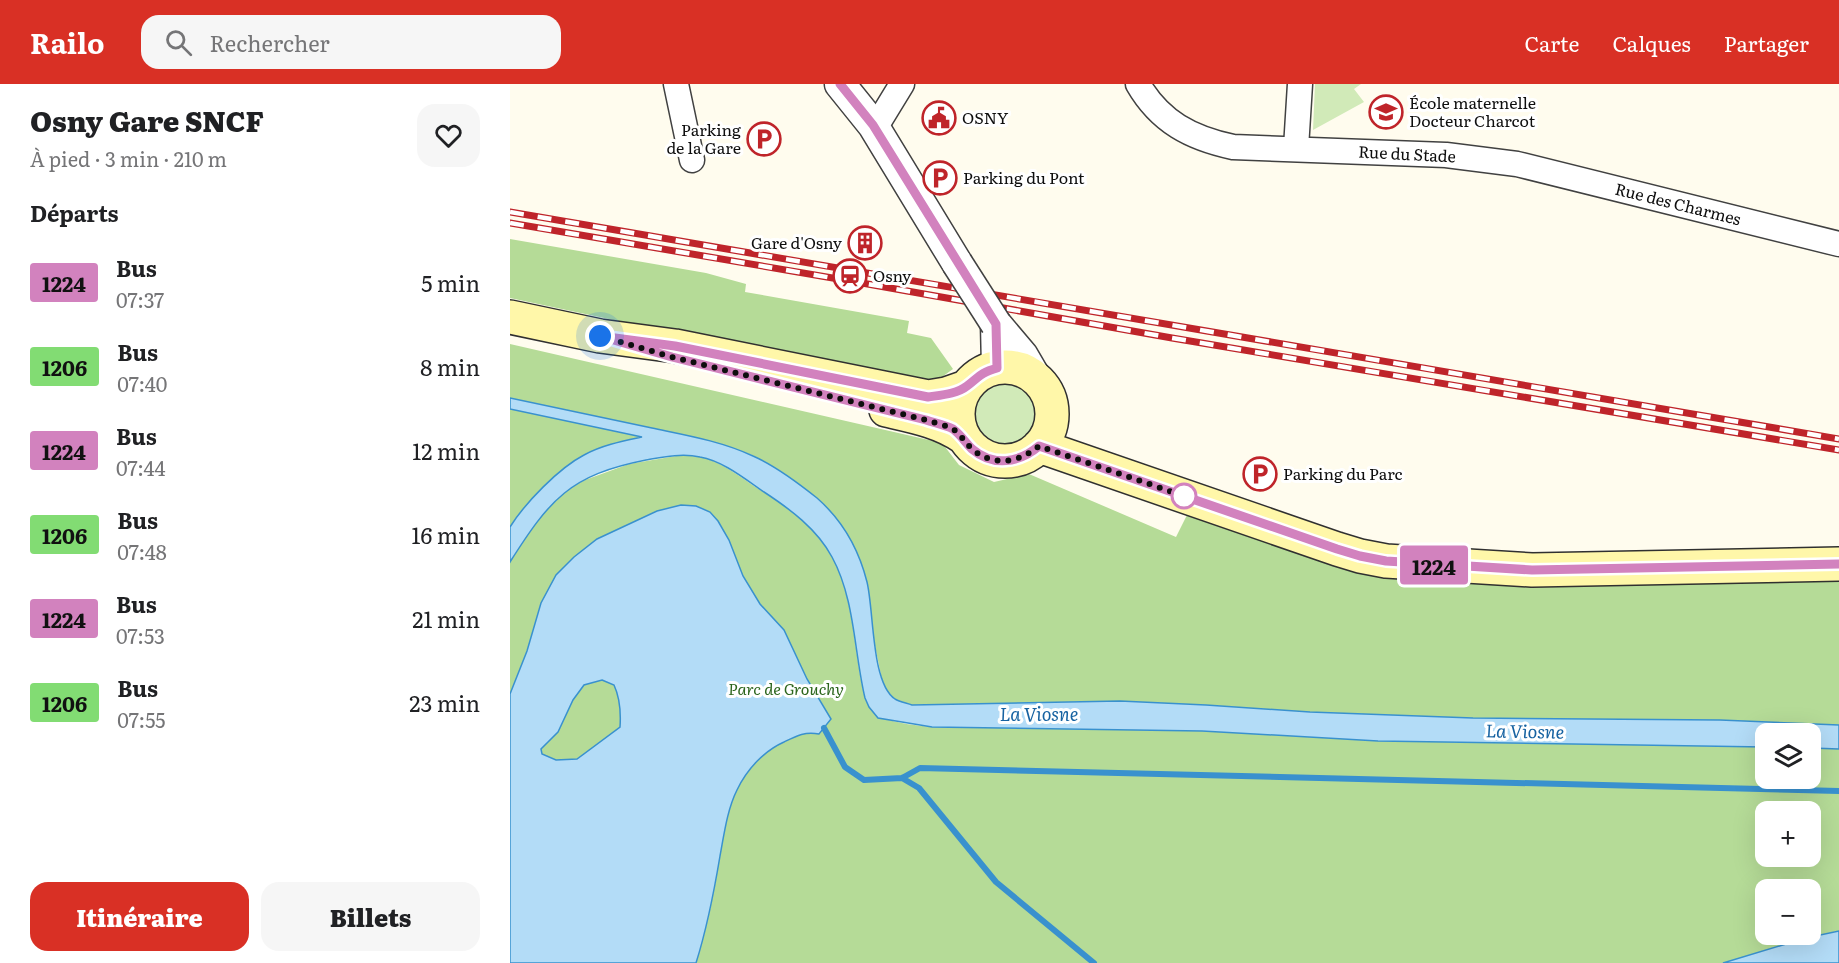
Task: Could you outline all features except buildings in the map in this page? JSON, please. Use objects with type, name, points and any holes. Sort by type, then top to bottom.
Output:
[{"type":"main road","points":[[510,317],[600,336],[675,346],[928,397],[966,387]]},
{"type":"main road","points":[[600,336],[672,357],[926,420],[951,428],[963,437]]},
{"type":"main road","points":[[1008,367],[1028,373],[1037,380],[1045,389],[1052,412],[1049,430],[1039,446],[1029,455],[1005,462],[980,455],[970,447],[958,424],[957,411],[966,387],[974,378],[997,368],[1008,367]]},
{"type":"main road","points":[[1039,446],[1326,546],[1386,561],[1532,570],[1839,564]]},
{"type":"street","points":[[676,84],[692,160]]},
{"type":"street","points":[[840,84],[873,125],[996,324],[1023,356],[1037,380]]},
{"type":"street","points":[[873,125],[880,120],[902,84]]},
{"type":"street","name":"Rue du Stade","points":[[1138,84],[1160,114],[1190,134],[1210,142],[1233,147],[1446,155],[1517,164]]},
{"type":"street","points":[[1296,148],[1300,84]]},
{"type":"street","name":"Rue des Charmes","points":[[1517,164],[1839,244]]},
{"type":"street","points":[[996,324],[997,368]]},
{"type":"green space","points":[[1315,84],[1361,84],[1354,89],[1364,102],[1313,130]]},
{"type":"green space","points":[[510,239],[706,273],[746,284],[745,292],[909,321],[907,333],[931,338],[953,369],[928,387],[510,298]]},
{"type":"green space","points":[[510,344],[942,443],[959,465],[994,482],[1029,474],[1176,537],[1189,511],[1358,568],[1839,577],[1839,725],[1720,720],[1473,718],[1310,712],[1120,701],[912,705],[896,700],[887,691],[882,680],[874,641],[868,585],[752,455],[690,436],[510,398]]},
{"type":"green space","points":[[998,382],[1012,382],[1024,387],[1033,396],[1038,415],[1036,428],[1029,439],[1012,448],[998,448],[986,443],[977,434],[972,422],[972,408],[977,396],[986,387]]},
{"type":"green space","points":[[510,409],[644,437],[610,445],[581,458],[555,477],[510,527]]},
{"type":"green space","points":[[682,455],[698,457],[708,459],[730,470],[791,511],[821,540],[840,575],[851,616],[865,698],[877,713],[903,723],[932,727],[1202,731],[1378,741],[1755,747],[1755,789],[1821,789],[1821,748],[1839,749],[1839,931],[1821,935],[1821,879],[1755,879],[1755,945],[1783,945],[1723,963],[696,963],[710,910],[728,814],[741,782],[751,768],[770,750],[801,735],[819,734],[831,719],[807,680],[784,630],[760,604],[743,576],[729,541],[681,505],[657,511],[597,539],[541,603],[527,651],[510,694],[510,562],[549,505],[566,490],[585,480],[629,464]]},
{"type":"green space","points":[[602,680],[614,685],[620,705],[621,727],[577,759],[556,760],[542,754],[541,749],[558,732],[573,700],[584,685]]},
{"type":"water","name":"La Viosne","points":[[510,398],[716,442],[762,460],[802,486],[834,516],[854,547],[867,582],[881,678],[887,691],[895,699],[912,705],[1120,701],[1310,712],[1473,718],[1720,720],[1791,723],[1755,723],[1755,747],[1378,741],[1202,731],[932,727],[878,718],[865,698],[850,608],[840,573],[826,547],[819,537],[793,513],[717,462],[686,455],[673,456],[646,460],[598,473],[564,493],[551,506],[537,522],[510,562],[510,527],[524,507],[543,487],[564,468],[591,452],[642,437],[510,409]]},
{"type":"water","points":[[681,505],[696,506],[710,512],[718,521],[729,540],[743,576],[760,604],[784,630],[807,679],[831,719],[819,734],[801,735],[770,750],[751,768],[741,782],[728,814],[710,910],[696,963],[510,963],[510,694],[527,651],[541,603],[556,575],[597,539],[657,511]],"holes":[[[602,680],[614,685],[620,705],[620,727],[577,759],[556,760],[542,754],[541,749],[558,732],[573,700],[584,685]]]},
{"type":"water","points":[[1821,724],[1839,725],[1839,749],[1821,748]]},
{"type":"water","points":[[1839,931],[1839,963],[1723,963],[1783,945],[1821,945],[1821,935]]},
{"type":"waterway","points":[[824,728],[845,767],[864,780],[902,778],[920,768],[1839,791]]},
{"type":"waterway","points":[[902,778],[919,788],[996,882],[1094,963]]},
{"type":"railway","points":[[510,212],[1839,439]]},
{"type":"railway","points":[[510,223],[1172,338],[1839,450]]},
{"type":"bus line","name":"1224","points":[[840,84],[873,125],[996,324],[997,368],[974,378],[966,387],[928,397],[675,346],[600,336],[672,357],[926,420],[951,428],[980,455],[992,460],[1005,462],[1018,460],[1029,455],[1039,446],[1281,531],[1373,559],[1532,570],[1839,564]]},
{"type":"place","name":"École maternelle Docteur Charcot","points":[[1386,112]]},
{"type":"place","name":"OSNY","points":[[939,118]]},
{"type":"place","name":"Parking de la Gare","points":[[764,139]]},
{"type":"place","name":"Parking du Pont","points":[[940,178]]},
{"type":"place","name":"Gare d'Osny","points":[[865,243]]},
{"type":"place","name":"Osny","points":[[850,276]]},
{"type":"place","name":"Parking du Parc","points":[[1260,474]]},
{"type":"route","points":[[600,336],[672,357],[926,420],[951,428],[980,455],[992,460],[1005,462],[1018,460],[1029,455],[1039,446],[1184,496]]},
{"type":"park label","name":"Parc de Grouchy","points":[[786,689]]}]
